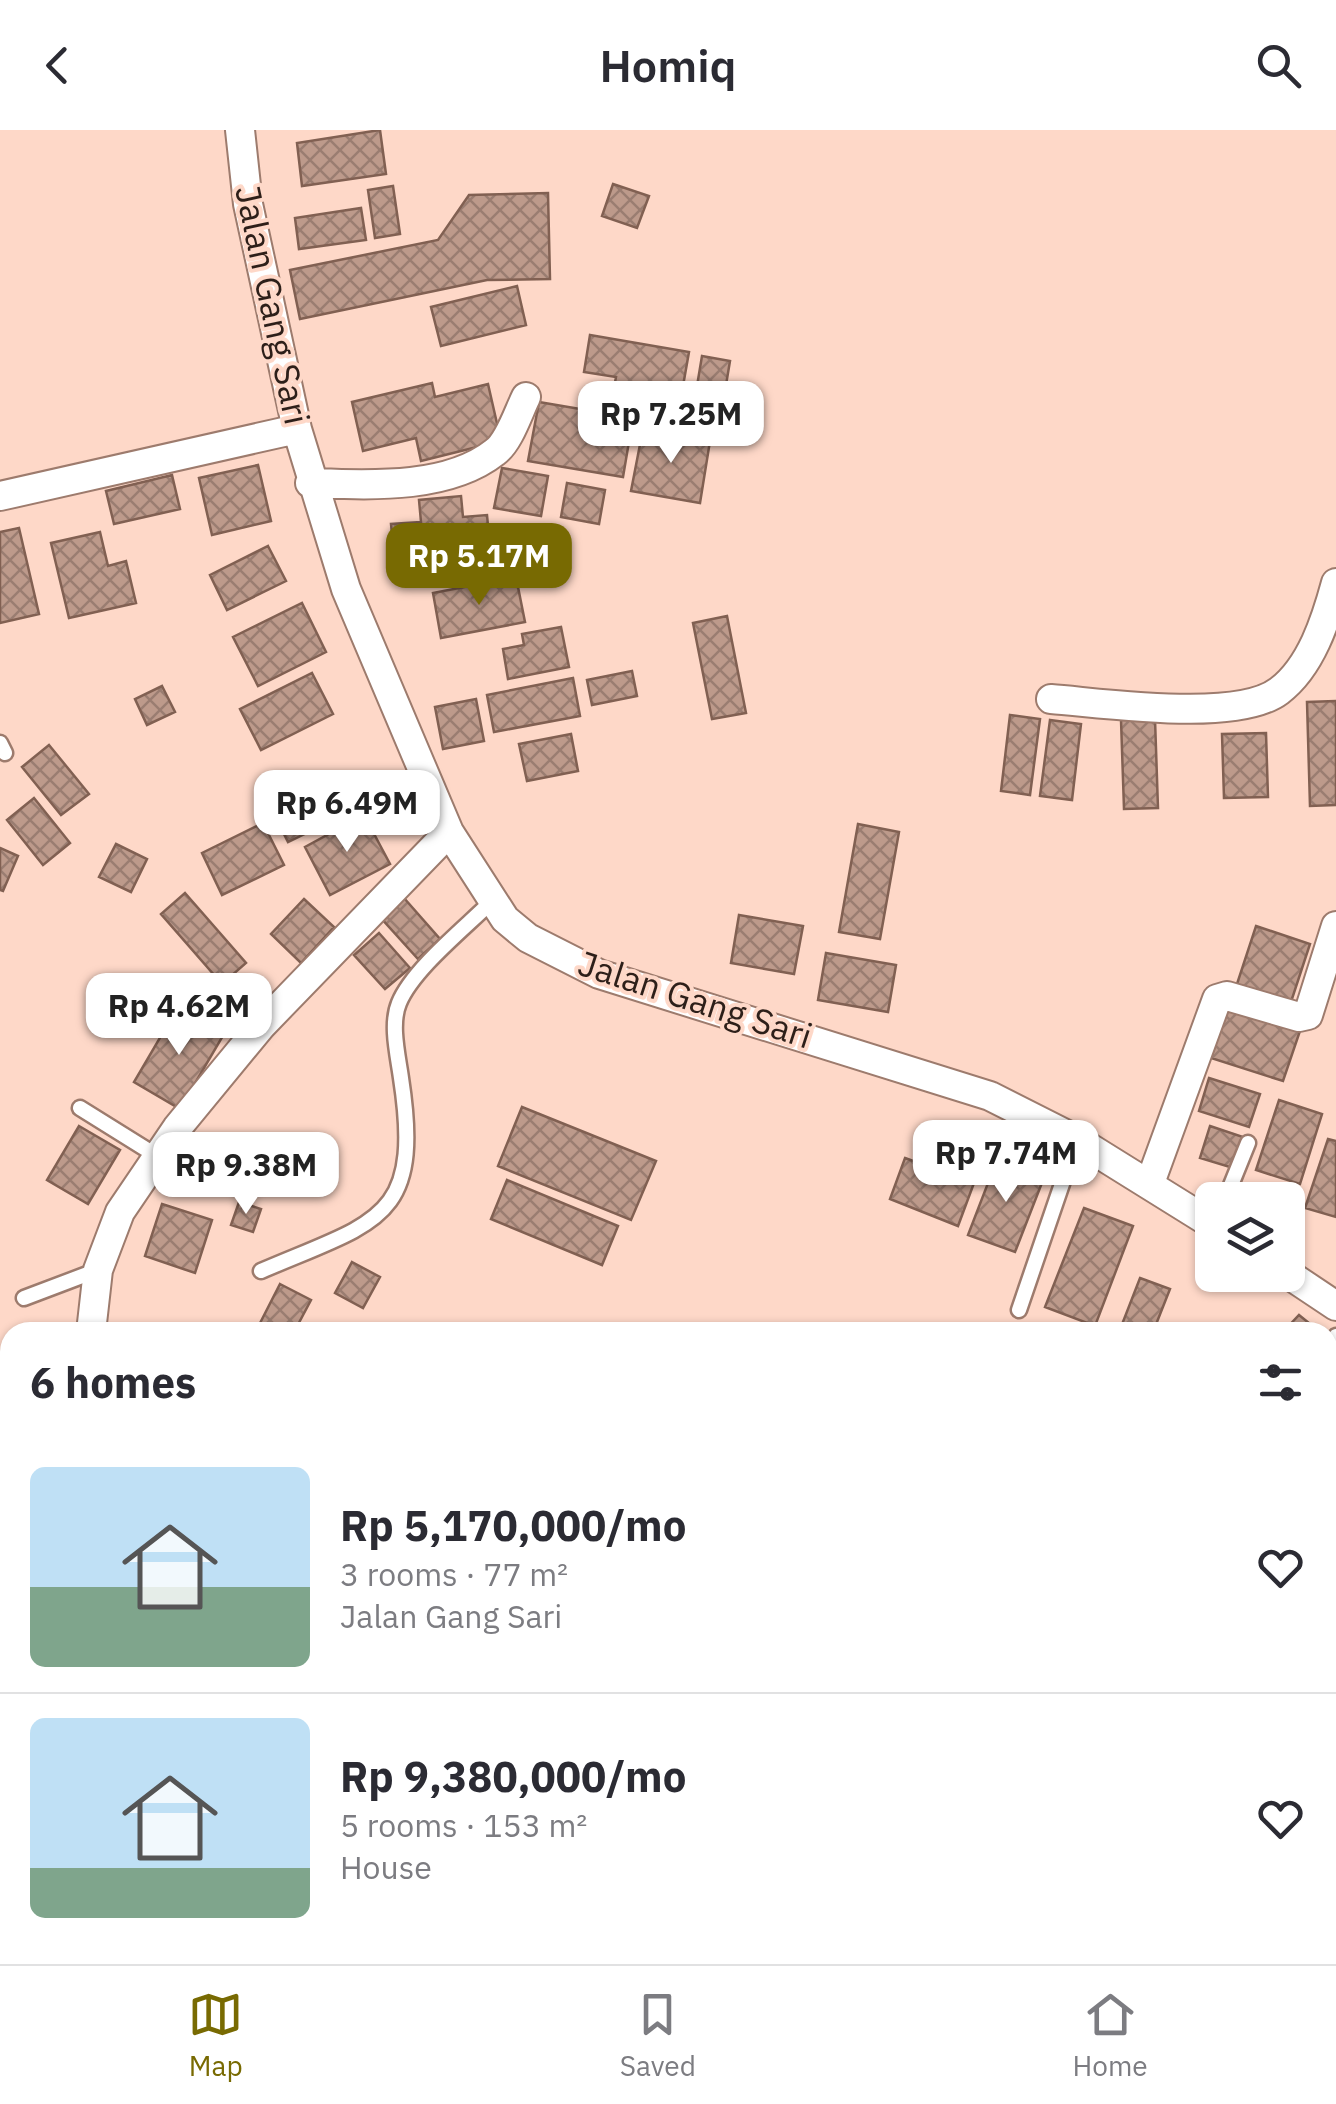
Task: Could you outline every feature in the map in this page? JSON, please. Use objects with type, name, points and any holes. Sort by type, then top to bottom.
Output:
[{"type":"street","name":"Jalan Gang Sari","points":[[240,130],[248,204],[310,484],[346,589],[449,832],[492,901],[528,938],[599,974],[990,1096],[1077,1140],[1195,1213]]},
{"type":"street","points":[[310,484],[372,485],[429,478],[471,465],[498,451],[526,397]]},
{"type":"street","points":[[0,496],[296,429]]},
{"type":"street","points":[[1051,699],[1183,709],[1259,701],[1279,691],[1298,669],[1316,640],[1336,583]]},
{"type":"street","points":[[91,1322],[98,1270],[120,1212],[157,1156],[261,1026],[449,832]]},
{"type":"street","points":[[1150,1183],[1218,999],[1227,996],[1299,1017],[1308,1014],[1336,926]]},
{"type":"street","points":[[1305,1285],[1336,1305]]},
{"type":"lane","points":[[261,1271],[378,1217],[398,1191],[410,1148],[396,1044],[397,1006],[408,986],[492,901]]},
{"type":"lane","points":[[214,997],[261,1026]]},
{"type":"lane","points":[[80,1108],[157,1156]]},
{"type":"lane","points":[[1018,1310],[1077,1140]]},
{"type":"lane","points":[[1232,1182],[1248,1143]]},
{"type":"lane","points":[[24,1298],[98,1270]]},
{"type":"building","points":[[380,130],[386,174],[302,186],[297,143]]},
{"type":"building","points":[[613,184],[649,196],[637,228],[602,216]]},
{"type":"building","points":[[393,186],[400,234],[375,238],[368,190]]},
{"type":"building","points":[[548,193],[550,279],[487,280],[300,319],[290,270],[438,240],[469,195]]},
{"type":"building","points":[[361,208],[366,240],[299,249],[295,218]]},
{"type":"building","points":[[517,286],[526,325],[441,346],[431,307]]},
{"type":"building","points":[[590,335],[689,352],[677,420],[610,409],[616,377],[584,372]]},
{"type":"building","points":[[702,356],[730,361],[720,421],[692,416]]},
{"type":"building","points":[[432,383],[435,397],[488,384],[501,441],[421,461],[416,438],[363,451],[352,402]]},
{"type":"building","points":[[539,402],[633,418],[623,477],[528,461]]},
{"type":"building","points":[[643,429],[710,441],[700,503],[631,491]]},
{"type":"building","points":[[258,465],[271,521],[212,535],[199,478]]},
{"type":"building","points":[[502,468],[548,476],[541,516],[494,508]]},
{"type":"building","points":[[172,475],[180,509],[114,524],[106,491]]},
{"type":"building","points":[[567,483],[605,490],[599,524],[561,517]]},
{"type":"building","points":[[461,496],[463,517],[487,515],[492,568],[396,577],[391,524],[421,522],[419,500]]},
{"type":"building","points":[[19,528],[39,614],[0,623],[0,532]]},
{"type":"building","points":[[100,532],[108,566],[126,561],[136,603],[69,618],[51,543]]},
{"type":"building","points":[[268,546],[286,581],[227,610],[210,575]]},
{"type":"building","points":[[516,577],[525,622],[441,638],[433,593]]},
{"type":"building","points":[[302,603],[326,652],[258,686],[233,637]]},
{"type":"building","points":[[727,616],[746,713],[712,719],[693,623]]},
{"type":"building","points":[[561,627],[569,667],[508,679],[503,649],[524,645],[522,634]]},
{"type":"building","points":[[632,671],[637,696],[592,705],[587,680]]},
{"type":"building","points":[[312,673],[333,714],[261,750],[240,709]]},
{"type":"building","points":[[573,678],[580,716],[494,732],[487,695]]},
{"type":"building","points":[[162,686],[175,712],[147,725],[135,699]]},
{"type":"building","points":[[476,699],[484,741],[443,749],[435,707]]},
{"type":"building","points":[[1336,701],[1336,805],[1310,806],[1307,702]]},
{"type":"building","points":[[1010,715],[1040,719],[1030,795],[1001,791]]},
{"type":"building","points":[[1155,719],[1158,808],[1124,809],[1121,720]]},
{"type":"building","points":[[1050,720],[1081,724],[1072,800],[1040,796]]},
{"type":"building","points":[[1266,733],[1268,797],[1224,798],[1222,734]]},
{"type":"building","points":[[571,734],[578,771],[527,781],[519,744]]},
{"type":"building","points":[[49,745],[89,794],[61,815],[22,767]]},
{"type":"building","points":[[352,775],[366,804],[288,842],[274,814]]},
{"type":"building","points":[[34,798],[70,843],[43,865],[7,820]]},
{"type":"building","points":[[364,815],[390,864],[330,895],[305,847]]},
{"type":"building","points":[[263,823],[284,865],[222,895],[202,853]]},
{"type":"building","points":[[858,824],[899,832],[880,939],[839,932]]},
{"type":"building","points":[[116,844],[147,859],[131,892],[99,877]]},
{"type":"building","points":[[0,848],[18,856],[3,891],[0,890]]},
{"type":"building","points":[[185,893],[246,963],[222,984],[161,914]]},
{"type":"building","points":[[404,898],[440,939],[418,959],[381,918]]},
{"type":"building","points":[[304,899],[334,927],[301,963],[271,934]]},
{"type":"building","points":[[739,915],[803,926],[794,974],[731,963]]},
{"type":"building","points":[[1256,926],[1310,944],[1291,1002],[1237,984]]},
{"type":"building","points":[[379,933],[410,968],[385,989],[354,955]]},
{"type":"building","points":[[826,953],[896,965],[888,1012],[818,1000]]},
{"type":"building","points":[[1230,999],[1303,1022],[1283,1081],[1211,1058]]},
{"type":"building","points":[[178,1007],[224,1034],[180,1109],[134,1082]]},
{"type":"building","points":[[1209,1078],[1260,1094],[1249,1127],[1199,1111]]},
{"type":"building","points":[[1279,1100],[1322,1114],[1301,1182],[1256,1170]]},
{"type":"building","points":[[522,1107],[656,1161],[631,1220],[498,1166]]},
{"type":"building","points":[[79,1126],[120,1150],[88,1204],[47,1180]]},
{"type":"building","points":[[1210,1126],[1243,1137],[1233,1168],[1200,1158]]},
{"type":"building","points":[[1328,1139],[1336,1141],[1336,1217],[1305,1208]]},
{"type":"building","points":[[998,1157],[1045,1175],[1015,1252],[968,1235]]},
{"type":"building","points":[[905,1158],[974,1183],[958,1226],[890,1199]]},
{"type":"building","points":[[507,1180],[618,1226],[602,1265],[491,1219]]},
{"type":"building","points":[[239,1202],[261,1209],[253,1232],[231,1225]]},
{"type":"building","points":[[162,1204],[212,1220],[195,1273],[145,1256]]},
{"type":"building","points":[[1084,1208],[1133,1226],[1097,1322],[1084,1322],[1045,1307]]},
{"type":"building","points":[[352,1262],[380,1277],[363,1308],[335,1293]]},
{"type":"building","points":[[1140,1278],[1170,1289],[1157,1322],[1123,1322]]},
{"type":"building","points":[[280,1284],[311,1300],[299,1322],[261,1322]]}]
